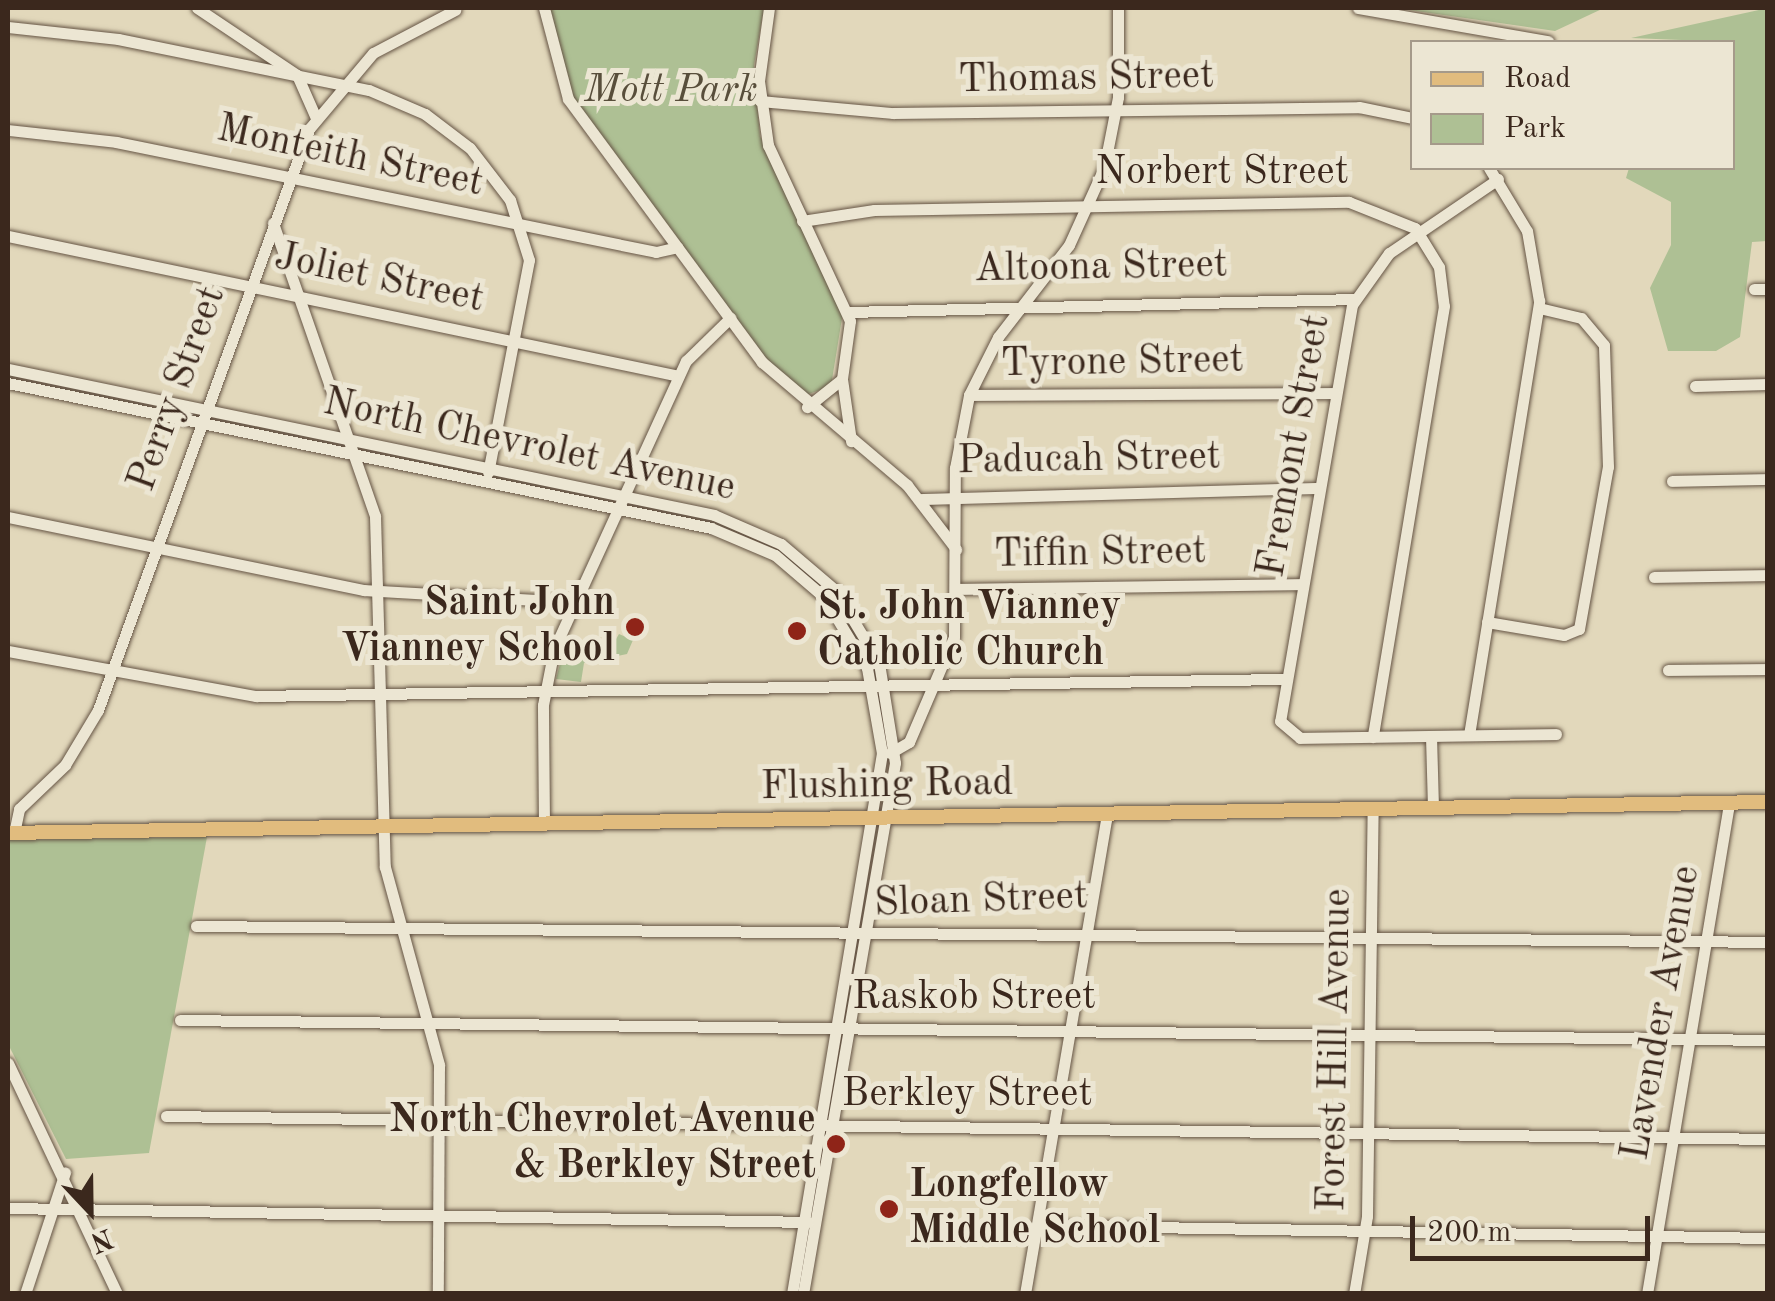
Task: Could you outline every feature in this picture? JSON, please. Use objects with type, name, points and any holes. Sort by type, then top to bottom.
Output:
[{"type":"main road","name":"Flushing Road","points":[[11,833],[1768,802]]},
{"type":"street","points":[[197,8],[297,75],[316,118]]},
{"type":"street","name":"Perry Street","points":[[11,833],[19,809],[84,738],[112,672],[288,177],[316,118],[341,84],[394,39],[458,8]]},
{"type":"street","points":[[544,8],[564,93],[730,318],[807,407],[920,499],[956,549]]},
{"type":"street","points":[[769,8],[760,101],[775,167],[849,312],[842,378],[851,441]]},
{"type":"street","points":[[889,753],[938,684],[958,589],[956,494],[969,395],[1090,206],[1117,110],[1118,8]]},
{"type":"street","points":[[1358,8],[1548,40]]},
{"type":"street","points":[[8,28],[341,84],[402,102],[450,132],[497,180],[522,225],[529,268],[488,475]]},
{"type":"street","name":"Thomas Street","points":[[760,101],[880,113],[1359,107],[1410,118]]},
{"type":"street","name":"Monteith Street","points":[[8,130],[288,177],[658,253],[676,247]]},
{"type":"street","points":[[1469,735],[1539,308],[1532,242],[1491,170]]},
{"type":"street","name":"Fremont Street","points":[[1373,737],[1285,731],[1286,679],[1335,392],[1355,300],[1381,262],[1498,178]]},
{"type":"street","name":"Norbert Street","points":[[802,221],[866,210],[1354,202],[1419,232]]},
{"type":"street","points":[[272,223],[360,456],[379,590],[383,827],[398,930],[432,1025],[441,1120],[438,1294]]},
{"type":"street","points":[[1419,232],[1439,267],[1444,306],[1373,737],[1556,734]]},
{"type":"street","name":"Joliet Street","points":[[8,236],[679,376]]},
{"type":"street","name":"Altoona Street","points":[[849,312],[1026,302],[1355,300]]},
{"type":"street","points":[[1487,622],[1578,635],[1611,449],[1607,358],[1584,319],[1539,308]]},
{"type":"street","points":[[544,825],[544,691],[574,602],[679,376],[695,347],[730,318]]},
{"type":"street","name":"North Chevrolet Avenue","points":[[8,370],[58,387]]},
{"type":"street","points":[[807,407],[842,378]]},
{"type":"street","name":"North Chevrolet Avenue","points":[[8,383],[58,387],[356,441],[488,475],[725,518],[778,550],[836,612],[880,686],[889,753],[810,1222],[803,1294]]},
{"type":"street","points":[[1695,386],[1768,384]]},
{"type":"street","name":"Tyrone Street","points":[[969,395],[1335,392]]},
{"type":"street","name":"North Chevrolet Avenue","points":[[203,416],[360,456],[488,475]]},
{"type":"street","points":[[1672,481],[1768,479]]},
{"type":"street","name":"Paducah Street","points":[[920,499],[956,494],[1319,488]]},
{"type":"street","points":[[8,517],[379,590],[574,602]]},
{"type":"street","points":[[1654,577],[1768,574]]},
{"type":"street","name":"Tiffin Street","points":[[958,589],[1303,584]]},
{"type":"street","points":[[8,651],[231,694],[1286,679]]},
{"type":"street","points":[[1668,670],[1768,669]]},
{"type":"street","points":[[1432,736],[1433,806]]},
{"type":"street","name":"Lavender Avenue","points":[[1647,1294],[1728,802]]},
{"type":"street","name":"Forest Hill Avenue","points":[[1354,1294],[1364,1232],[1368,1133],[1373,807]]},
{"type":"street","points":[[1026,1294],[1107,814]]},
{"type":"street","name":"Sloan Street","points":[[196,926],[859,937],[1088,930],[1768,942]]},
{"type":"street","name":"Raskob Street","points":[[180,1020],[843,1032],[1072,1029],[1768,1040]]},
{"type":"street","points":[[8,1063],[65,1172],[117,1294]]},
{"type":"street","name":"Berkley Street","points":[[166,1116],[1768,1140]]},
{"type":"street","points":[[26,1294],[48,1209],[65,1172]]},
{"type":"street","points":[[8,1208],[810,1222]]},
{"type":"street","name":"North Chevrolet Avenue","points":[[792,1294],[810,1222]]},
{"type":"street","points":[[1037,1225],[1768,1238]]},
{"type":"green space","name":"Mott Park","points":[[548,8],[764,8],[754,65],[760,136],[843,312],[831,386],[806,395],[779,375],[599,136],[573,100]]},
{"type":"green space","points":[[1395,8],[1604,8],[1555,31]]},
{"type":"green space","points":[[1768,8],[1767,241],[1752,242],[1740,337],[1716,351],[1668,351],[1650,288],[1671,245],[1671,202],[1626,178],[1628,170],[1735,170],[1735,40],[1631,38]]},
{"type":"green space","points":[[619,634],[633,640],[627,654],[584,663],[581,682],[556,679],[565,645],[609,651]]},
{"type":"green space","points":[[207,837],[149,1153],[66,1159],[8,1044],[8,840]]},
{"type":"place","name":"Saint John Vianney School","points":[[635,627]]},
{"type":"place","name":"St. John Vianney Catholic Church","points":[[797,631]]},
{"type":"place","name":"North Chevrolet Avenue & Berkley Street","points":[[836,1144]]},
{"type":"place","name":"Longfellow Middle School","points":[[889,1209]]}]
